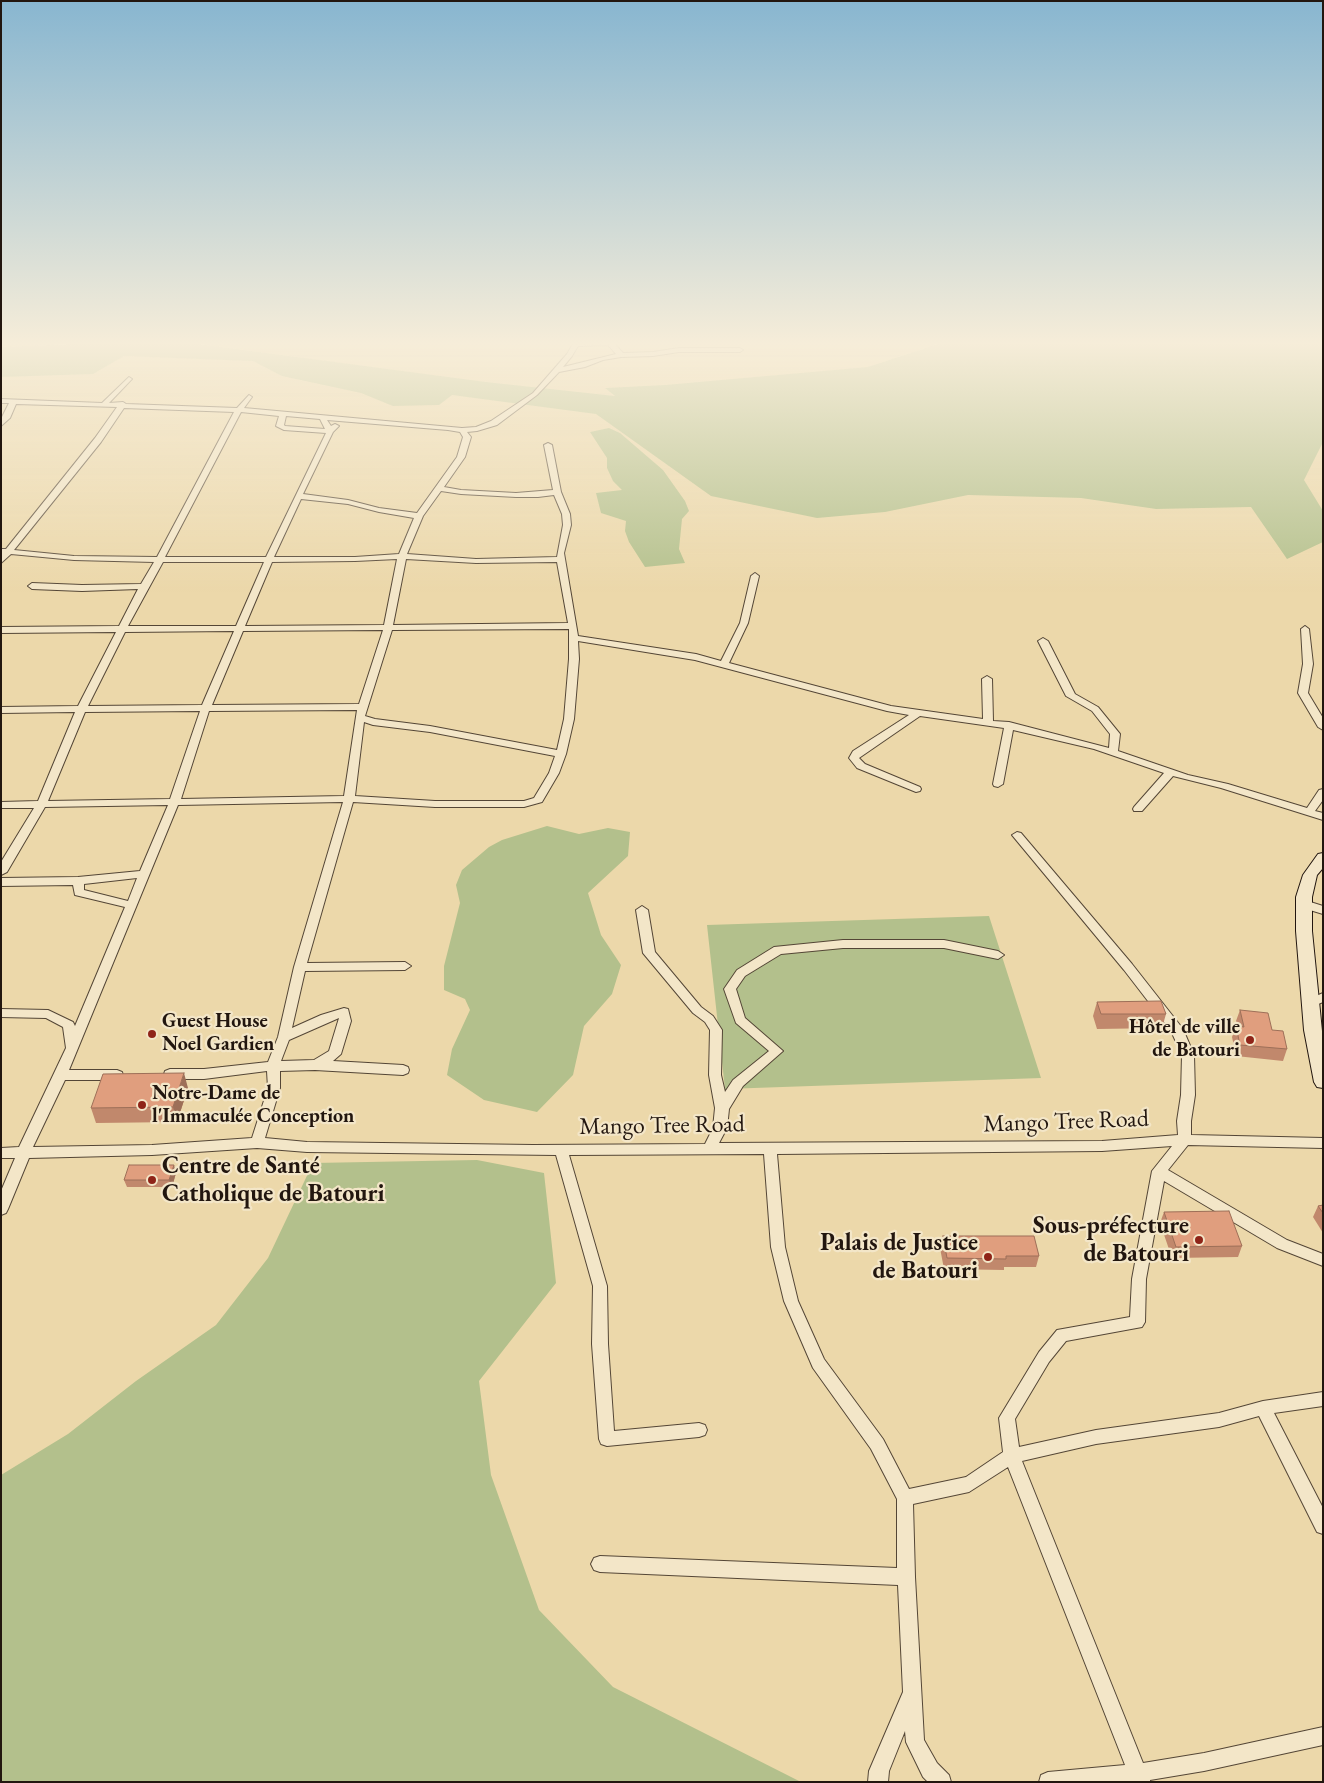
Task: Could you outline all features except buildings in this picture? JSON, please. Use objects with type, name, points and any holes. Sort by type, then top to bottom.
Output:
[{"type":"main road","points":[[1323,856],[1305,886],[1304,904],[1316,1000],[1316,1059],[1323,1082]]},
{"type":"street","points":[[1,561],[5,551],[108,425]]},
{"type":"street","points":[[1,872],[42,804],[82,708],[144,586],[160,560],[231,425]]},
{"type":"street","points":[[280,425],[284,428],[330,431]]},
{"type":"street","points":[[327,425],[330,431]]},
{"type":"street","points":[[1,1209],[24,1152],[61,1075],[174,803],[205,710],[268,560],[330,431],[335,425]]},
{"type":"street","points":[[409,425],[462,430],[477,429],[486,425]]},
{"type":"street","points":[[257,1143],[274,1088],[272,1066],[284,1037],[300,967],[349,799],[360,717],[388,627],[402,556],[419,516],[461,457],[467,442],[467,437],[462,430]]},
{"type":"street","points":[[1,805],[349,799],[436,804],[534,802],[543,794],[561,754],[569,719],[574,638],[560,553],[567,525],[566,514],[557,492],[548,445]]},
{"type":"street","points":[[438,488],[461,492],[516,495],[538,495],[557,492]]},
{"type":"street","points":[[298,496],[348,502],[379,510],[419,516]]},
{"type":"street","points":[[5,551],[74,558],[160,560],[268,560],[402,556],[476,561],[562,559]]},
{"type":"street","points":[[724,663],[744,623],[755,576]]},
{"type":"street","points":[[32,586],[82,588],[144,586]]},
{"type":"street","points":[[1,630],[122,630],[241,626],[573,626]]},
{"type":"street","points":[[1305,630],[1308,664],[1303,693],[1323,727]]},
{"type":"street","points":[[574,638],[667,651],[724,663],[854,700],[918,713],[1010,725],[1113,752],[1171,772],[1224,786],[1323,817]]},
{"type":"street","points":[[1043,641],[1071,696],[1095,709],[1115,734],[1113,752]]},
{"type":"street","points":[[987,679],[988,721]]},
{"type":"street","points":[[1,710],[82,708],[205,710],[364,707]]},
{"type":"street","points":[[916,789],[862,766],[854,758],[857,753],[918,713]]},
{"type":"street","points":[[360,717],[373,722],[430,729],[561,754]]},
{"type":"street","points":[[998,784],[1010,725]]},
{"type":"street","points":[[1138,809],[1171,772]]},
{"type":"street","points":[[1309,812],[1323,792]]},
{"type":"street","points":[[1017,835],[1134,974],[1176,1029],[1188,1055],[1185,1140],[1159,1171],[1139,1279],[1137,1322],[1062,1335],[1044,1357],[1006,1418],[1012,1456],[1119,1722],[1139,1777]]},
{"type":"street","points":[[1,882],[78,882],[143,874]]},
{"type":"street","points":[[78,882],[79,892],[131,905]]},
{"type":"street","points":[[1304,904],[1323,910]]},
{"type":"street","points":[[642,910],[648,953],[697,1010],[714,1026],[716,1035],[715,1075],[722,1108],[720,1128],[710,1148]]},
{"type":"street","points":[[722,1108],[738,1082],[777,1051],[740,1020],[730,989],[740,973],[778,950],[861,944],[944,944],[998,955]]},
{"type":"street","points":[[300,967],[405,966]]},
{"type":"street","points":[[284,1037],[325,1018],[344,1012],[345,1021],[335,1054],[315,1065]]},
{"type":"street","points":[[1,1013],[48,1014],[69,1025],[72,1048]]},
{"type":"street","points":[[156,1074],[204,1074],[272,1066],[315,1065],[403,1070]]},
{"type":"street","points":[[61,1075],[128,1074]]},
{"type":"street","name":"Mango Tree Road","points":[[1,1153],[152,1150],[257,1143],[307,1147],[560,1150],[1102,1146],[1185,1140],[1323,1143]]},
{"type":"street","points":[[770,1148],[778,1247],[791,1301],[818,1363],[877,1444],[906,1498],[906,1577],[911,1694],[916,1742],[930,1770],[942,1782]]},
{"type":"street","points":[[560,1150],[600,1286],[600,1344],[607,1439],[699,1430]]},
{"type":"street","points":[[1159,1171],[1282,1244],[1323,1260]]},
{"type":"street","points":[[906,1498],[969,1484],[1012,1456],[1096,1437],[1218,1420],[1263,1408],[1323,1399]]},
{"type":"street","points":[[1263,1408],[1322,1522]]},
{"type":"street","points":[[600,1564],[906,1577]]},
{"type":"street","points":[[878,1782],[879,1771],[911,1694]]},
{"type":"street","points":[[1048,1782],[1139,1777],[1323,1736]]},
{"type":"green space","points":[[612,425],[1323,425],[1323,442],[1304,480],[1323,511],[1323,542],[1287,559],[1251,507],[1156,509],[1081,498],[968,495],[885,512],[817,518],[711,496]]},
{"type":"green space","points":[[609,428],[620,433],[663,470],[685,501],[689,511],[682,519],[679,549],[685,563],[645,567],[629,542],[625,531],[626,521],[601,513],[596,493],[622,490],[613,481],[607,468],[607,458],[590,432]]},
{"type":"green space","points":[[547,826],[579,834],[608,828],[630,832],[628,856],[588,893],[601,935],[621,965],[612,994],[584,1026],[573,1075],[537,1112],[484,1100],[447,1075],[452,1049],[470,1010],[465,999],[444,990],[444,966],[460,903],[456,885],[462,870],[489,847],[502,840]]},
{"type":"green space","points":[[989,916],[1041,1078],[725,1089],[707,925]]},
{"type":"green space","points":[[477,1160],[544,1173],[556,1283],[479,1381],[491,1475],[539,1610],[613,1687],[801,1782],[1,1782],[1,1475],[68,1434],[136,1381],[216,1325],[268,1258],[313,1163]]},
{"type":"place","name":"Guest House Noel Gardien","points":[[152,1034]]},
{"type":"place","name":"Hôtel de ville de Batouri","points":[[1250,1040]]},
{"type":"place","name":"Notre-Dame de l'Immaculée Conception","points":[[142,1105]]},
{"type":"place","name":"Centre de Santé Catholique de Batouri","points":[[152,1180]]},
{"type":"place","name":"Sous-préfecture de Batouri","points":[[1199,1240]]},
{"type":"place","name":"Palais de Justice de Batouri","points":[[988,1257]]}]
